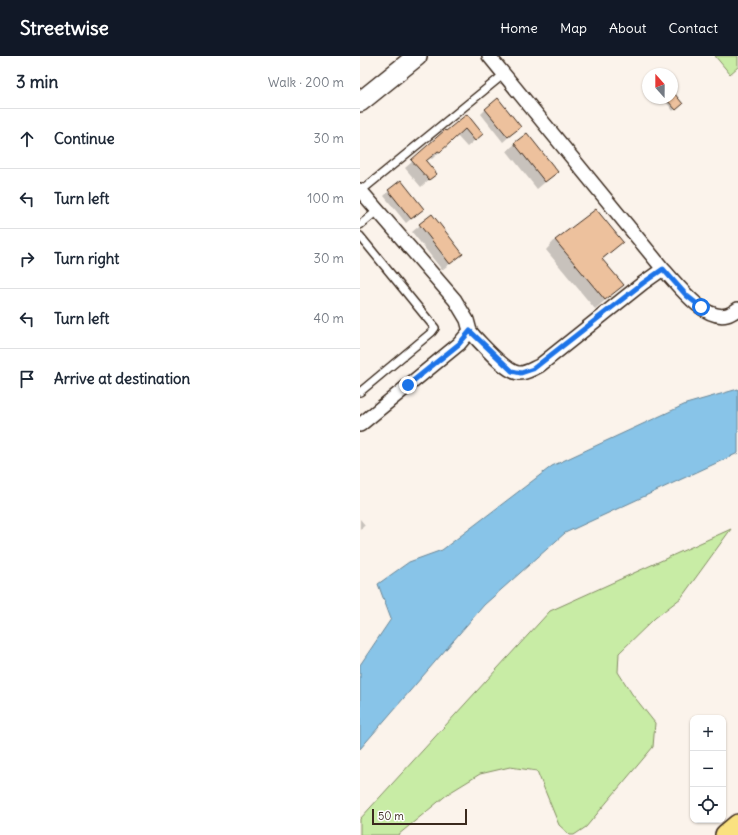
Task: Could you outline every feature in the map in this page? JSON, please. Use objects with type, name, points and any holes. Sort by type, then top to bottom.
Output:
[{"type":"main road","points":[[726,835],[738,825]]},
{"type":"street","points":[[360,92],[406,56]]},
{"type":"street","points":[[360,102],[417,56]]},
{"type":"street","points":[[489,56],[663,269],[687,296],[710,314],[727,315],[738,309]]},
{"type":"street","points":[[360,191],[455,300],[467,320],[470,331],[507,368],[517,373],[526,372],[539,366],[643,283],[663,269]]},
{"type":"street","points":[[360,425],[459,344],[470,331]]},
{"type":"lane","points":[[360,191],[503,75]]},
{"type":"lane","points":[[360,225],[377,211]]},
{"type":"lane","points":[[360,236],[435,328],[360,392]]},
{"type":"green space","points":[[715,56],[738,56],[738,67],[730,74]]},
{"type":"green space","points":[[731,529],[681,598],[655,618],[619,653],[618,672],[632,694],[655,723],[653,747],[586,827],[574,835],[570,835],[559,825],[537,771],[510,767],[480,774],[449,793],[398,835],[360,835],[360,819],[550,611]]},
{"type":"water","points":[[738,389],[738,453],[565,533],[484,605],[360,749],[360,665],[391,619],[378,584],[409,562],[442,550],[552,466],[686,404]]},
{"type":"building","points":[[498,98],[521,127],[508,137],[485,109]]},
{"type":"building","points":[[678,98],[683,104],[676,110],[671,104],[678,104]]},
{"type":"building","points":[[467,114],[483,134],[475,141],[465,129],[440,152],[438,151],[426,161],[437,174],[429,180],[411,160],[445,130],[446,131]]},
{"type":"building","points":[[527,133],[558,172],[545,182],[514,143]]},
{"type":"building","points":[[401,180],[424,209],[411,219],[388,190]]},
{"type":"building","points":[[596,209],[623,242],[602,259],[624,285],[605,300],[555,240]]},
{"type":"building","points":[[432,214],[463,254],[450,264],[419,224]]},
{"type":"route","points":[[408,385],[459,344],[470,331],[507,368],[517,373],[526,372],[533,369],[539,366],[643,283],[663,269],[687,296],[701,307]]}]
